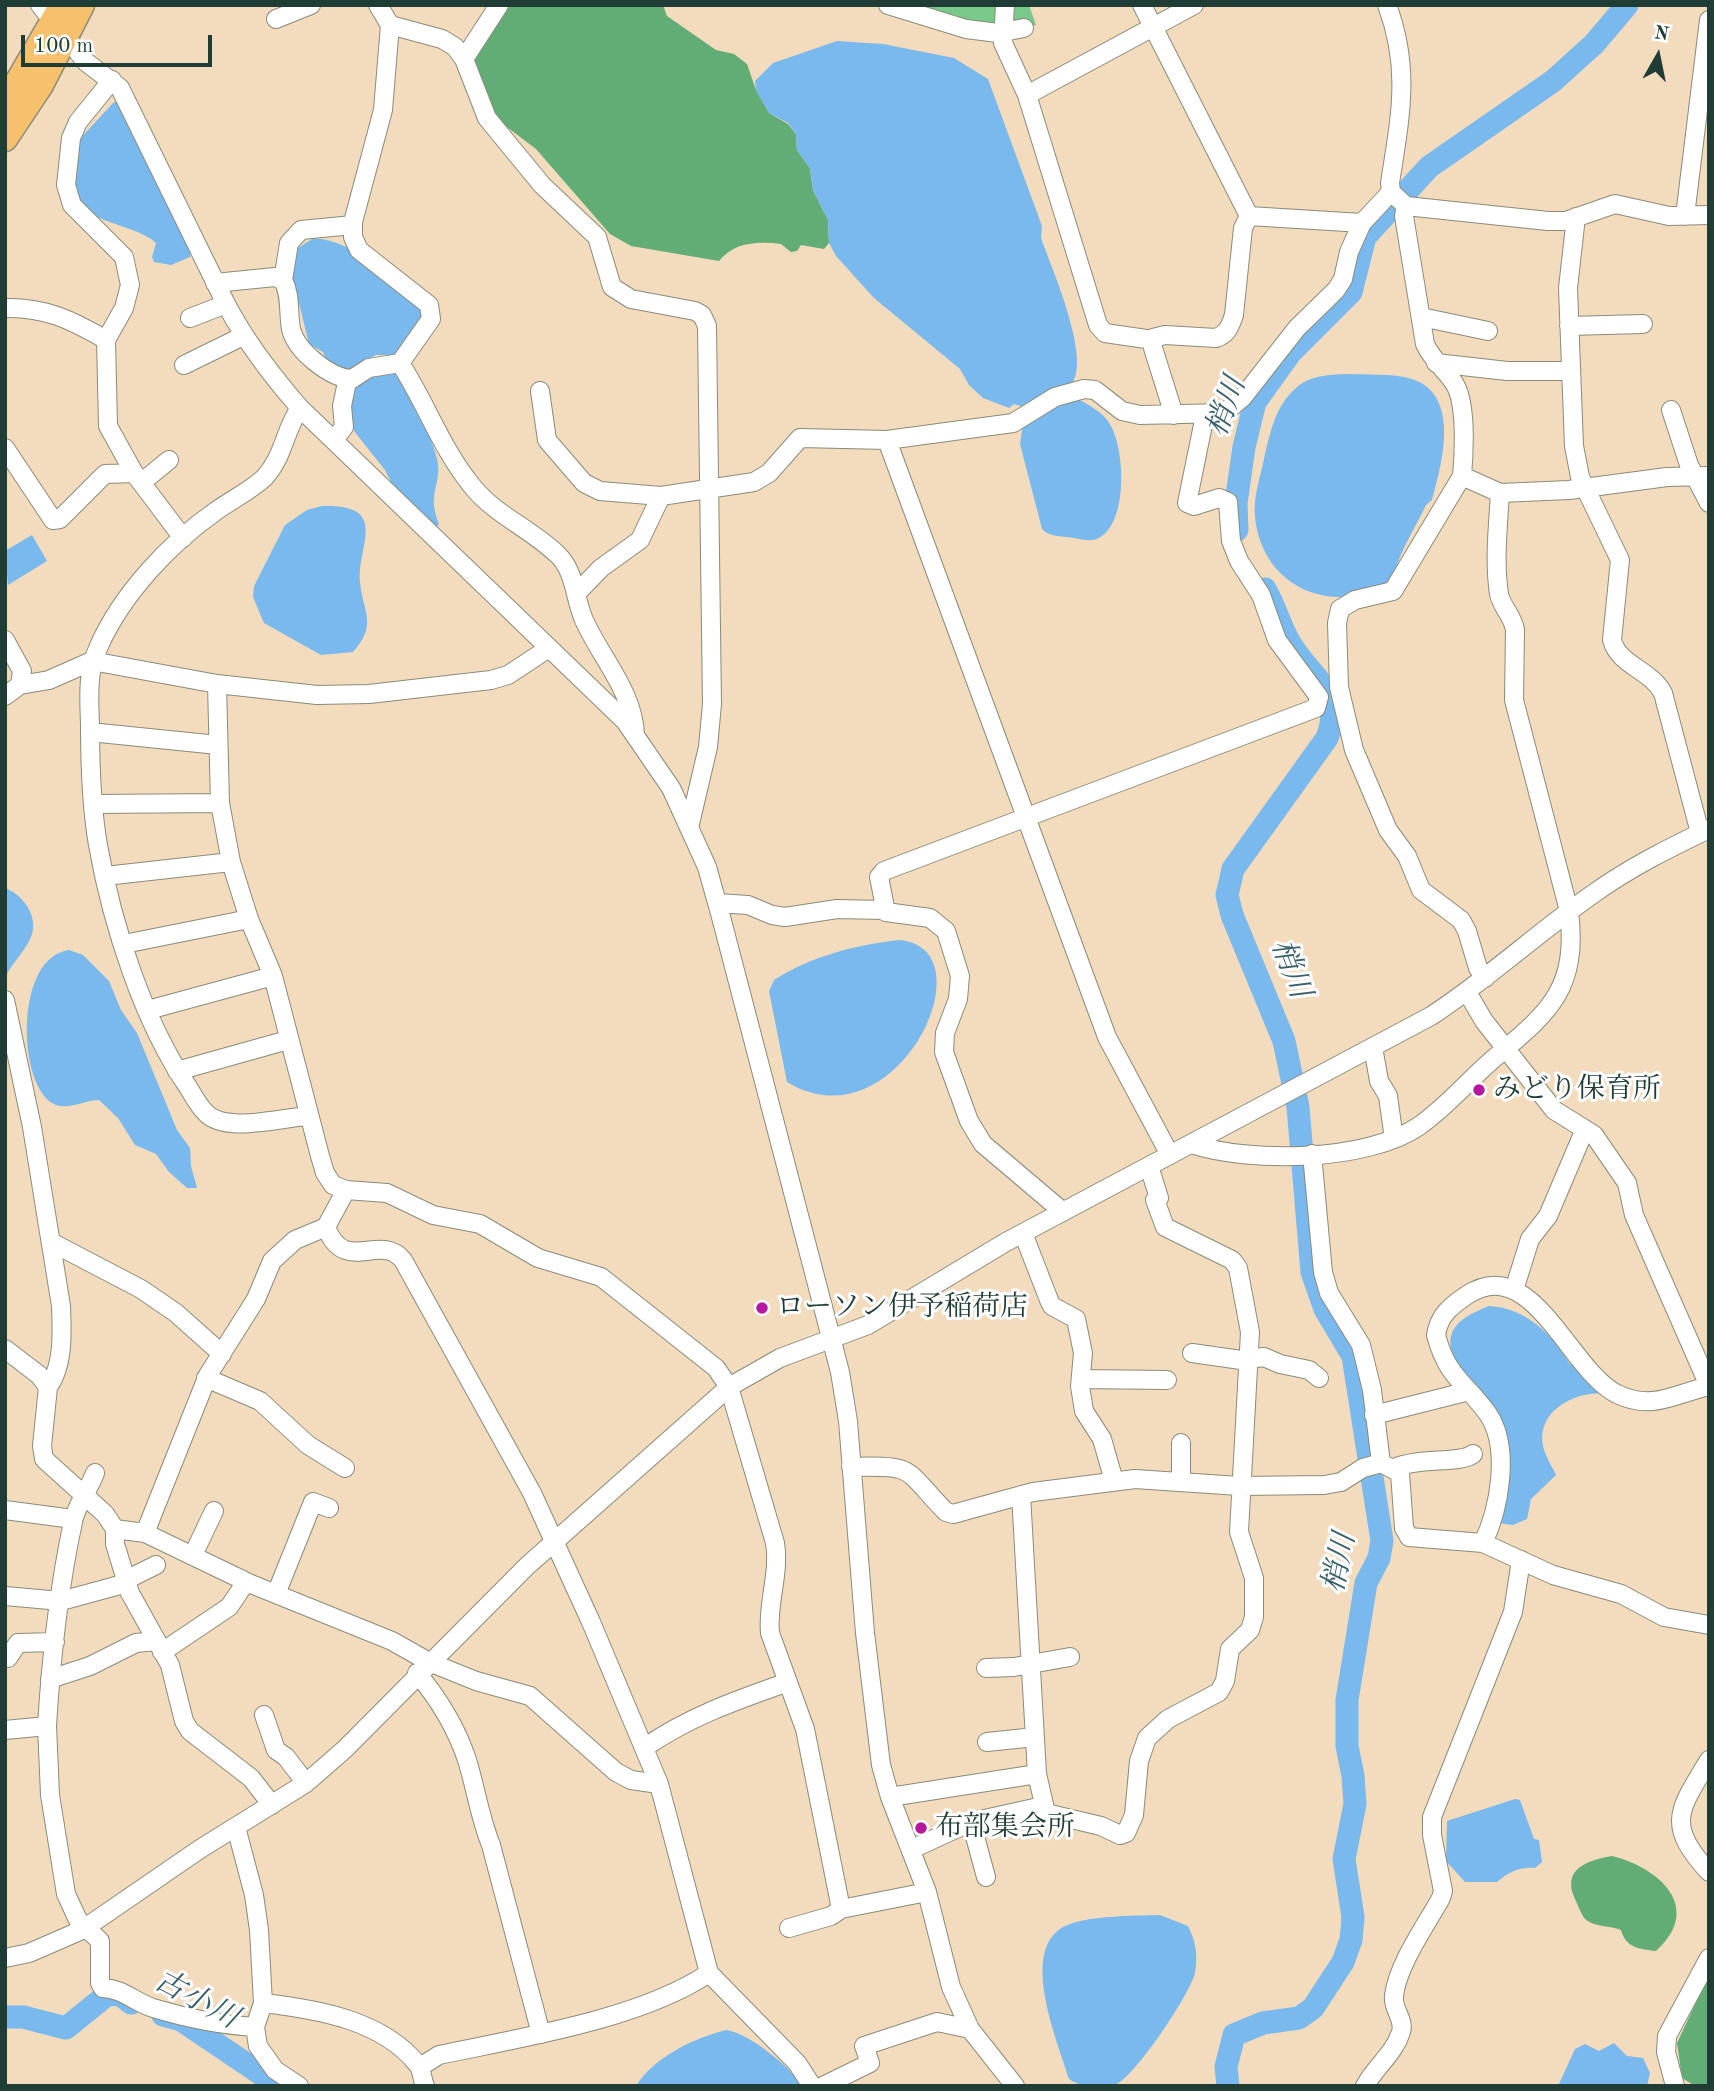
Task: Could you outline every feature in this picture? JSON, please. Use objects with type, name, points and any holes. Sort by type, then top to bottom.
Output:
[{"type":"highway","points":[[5,103],[56,18],[82,5]]},
{"type":"highway","points":[[5,139],[56,18]]},
{"type":"street","points":[[276,19],[311,5]]},
{"type":"street","points":[[334,440],[344,427],[343,395],[347,382],[369,368],[400,363],[426,328],[432,311],[426,300],[359,250],[353,237],[353,225],[383,110],[390,25],[378,5]]},
{"type":"street","points":[[464,59],[499,5]]},
{"type":"street","points":[[888,5],[967,29],[1002,31],[1024,28]]},
{"type":"street","points":[[1005,5],[1002,31],[1011,65],[1027,95],[1098,325],[1105,333],[1153,340]]},
{"type":"street","points":[[1142,5],[1250,216]]},
{"type":"street","points":[[1027,95],[1194,5]]},
{"type":"street","points":[[1387,5],[1400,49],[1404,95],[1397,198],[1404,216],[1425,344],[1459,393],[1463,436],[1462,476],[1394,591],[1355,600],[1340,609],[1337,623],[1339,687],[1354,750],[1388,830],[1407,856],[1421,890],[1461,920],[1478,968],[1485,978]]},
{"type":"street","points":[[1705,5],[1709,9]]},
{"type":"street","points":[[56,18],[86,62],[120,88],[243,336],[300,408],[549,648],[635,735],[671,788],[707,867],[833,1340],[848,1420],[868,1658],[881,1765],[890,1797],[928,1892],[951,1987],[970,2029],[1015,2086]]},
{"type":"street","points":[[1685,216],[1703,114],[1709,20]]},
{"type":"street","points":[[390,25],[442,39],[454,47],[464,59],[487,118],[542,185],[597,237],[612,287],[631,299],[684,308],[702,316],[707,326],[712,715],[708,747],[689,828]]},
{"type":"street","points":[[112,80],[78,122],[71,138],[66,185],[72,205],[124,257],[128,268],[130,285],[124,309],[106,340],[109,365],[108,426],[138,477],[183,538]]},
{"type":"street","points":[[540,391],[547,440],[584,484],[600,491],[661,496],[708,491],[754,482],[769,473],[800,438],[887,440],[1013,423],[1055,397],[1084,389],[1095,390],[1122,411],[1174,415],[1224,413],[1234,406],[1297,328],[1336,290],[1343,279],[1349,251],[1362,223],[1397,198],[1548,221],[1576,217],[1615,204],[1658,215],[1709,215]]},
{"type":"street","points":[[1250,216],[1362,223]]},
{"type":"street","points":[[1153,340],[1157,335],[1216,338],[1224,336],[1230,329],[1244,228],[1250,216]]},
{"type":"street","points":[[5,1958],[60,1942],[87,1927],[306,1783],[345,1749],[423,1668],[556,1540],[729,1387],[780,1358],[868,1325],[1062,1211],[1373,1047],[1467,992],[1569,911],[1632,868],[1704,831],[1663,692],[1651,676],[1627,662],[1615,649],[1612,640],[1620,559],[1576,463],[1568,288],[1576,217]]},
{"type":"street","points":[[352,379],[333,374],[294,337],[283,280],[289,243],[301,230],[353,225]]},
{"type":"street","points":[[215,283],[275,277],[283,280]]},
{"type":"street","points":[[190,318],[226,304]]},
{"type":"street","points":[[5,309],[51,312],[72,320],[106,340]]},
{"type":"street","points":[[1420,317],[1489,331]]},
{"type":"street","points":[[1569,326],[1643,324]]},
{"type":"street","points":[[184,365],[243,336]]},
{"type":"street","points":[[1153,340],[1174,415]]},
{"type":"street","points":[[400,363],[422,397],[443,446],[472,486],[502,515],[566,564],[583,619],[635,714],[635,735]]},
{"type":"street","points":[[1436,363],[1507,371],[1570,372]]},
{"type":"street","points":[[300,408],[279,458],[262,480],[216,510],[183,538],[123,606],[92,661],[89,676],[93,804],[105,876],[124,944],[148,1010],[177,1071],[206,1114],[216,1120],[270,1122],[309,1116]]},
{"type":"street","points":[[1671,410],[1701,477],[1709,503]]},
{"type":"street","points":[[884,910],[887,903],[879,877],[884,871],[1316,708],[1319,697],[1278,640],[1261,595],[1239,561],[1231,541],[1228,502],[1219,498],[1194,506],[1187,503],[1205,415]]},
{"type":"street","points":[[887,440],[1107,1037],[1170,1155]]},
{"type":"street","points":[[5,449],[53,520],[60,519],[105,474],[138,477],[169,460]]},
{"type":"street","points":[[1462,476],[1500,493],[1586,488],[1667,477],[1701,477]]},
{"type":"street","points":[[1191,1144],[1259,1158],[1350,1150],[1394,1139],[1420,1126],[1547,1013],[1564,985],[1571,930],[1569,911],[1514,700],[1515,630],[1513,620],[1499,596],[1496,556],[1500,493]]},
{"type":"street","points":[[576,594],[601,568],[640,540],[661,496]]},
{"type":"street","points":[[5,640],[22,671],[13,691]]},
{"type":"street","points":[[13,691],[49,680],[92,661],[217,684],[317,695],[369,694],[491,680],[508,675],[549,648]]},
{"type":"street","points":[[217,684],[220,803],[231,862],[249,919],[273,976],[325,1173],[333,1185],[346,1190],[387,1193],[433,1215],[480,1224],[538,1258],[601,1277],[716,1368],[729,1387],[775,1542],[776,1567],[768,1618],[769,1633],[788,1682],[798,1718],[805,1729],[841,1909]]},
{"type":"street","points":[[90,732],[218,745]]},
{"type":"street","points":[[93,804],[220,803]]},
{"type":"street","points":[[105,876],[231,862]]},
{"type":"street","points":[[717,903],[748,905],[772,915],[785,917],[837,909],[884,910],[930,918],[940,924],[946,931],[960,976],[958,999],[945,1033],[944,1052],[969,1121],[983,1144],[1062,1211]]},
{"type":"street","points":[[124,944],[249,919]]},
{"type":"street","points":[[148,1010],[273,976]]},
{"type":"street","points":[[1436,1302],[1491,1285],[1514,1290],[1532,1301],[1566,1339],[1581,1364],[1616,1393],[1648,1403],[1658,1403],[1709,1386],[1634,1215],[1627,1183],[1601,1143],[1585,1129],[1554,1110],[1506,1050],[1467,992]]},
{"type":"street","points":[[5,1000],[61,1306],[62,1336],[56,1376],[48,1387],[43,1429],[44,1459],[105,1514],[115,1528],[115,1544],[126,1581],[170,1665],[184,1721],[190,1731],[251,1778],[272,1805]]},
{"type":"street","points":[[177,1071],[288,1040]]},
{"type":"street","points":[[1373,1047],[1379,1081],[1388,1096],[1394,1139]]},
{"type":"street","points":[[1514,1290],[1530,1239],[1548,1216],[1585,1129]]},
{"type":"street","points":[[1305,1155],[1323,1272],[1338,1311],[1361,1345],[1374,1415],[1388,1465],[1402,1480],[1404,1528],[1409,1537],[1483,1544],[1560,1577],[1621,1594],[1664,1617],[1709,1625]]},
{"type":"street","points":[[1021,1495],[1037,1774],[1043,1806],[1052,1816],[1091,1823],[1120,1835],[1126,1833],[1138,1800],[1139,1761],[1147,1738],[1168,1719],[1223,1687],[1230,1649],[1250,1630],[1255,1607],[1255,1578],[1239,1532],[1239,1486],[1250,1332],[1238,1268],[1232,1260],[1165,1227],[1155,1200],[1159,1198],[1149,1166]]},
{"type":"street","points":[[145,1533],[206,1378],[256,1299],[272,1261],[295,1240],[326,1227],[346,1190]]},
{"type":"street","points":[[326,1227],[332,1242],[343,1251],[396,1252],[403,1260],[556,1540],[659,1784],[709,1973],[797,2063],[812,2086]]},
{"type":"street","points":[[1023,1233],[1052,1306],[1076,1319],[1083,1353],[1081,1379],[1084,1411],[1102,1438],[1114,1481]]},
{"type":"street","points":[[51,1242],[141,1289],[176,1313],[222,1354]]},
{"type":"street","points":[[1474,1290],[1444,1312],[1436,1335],[1443,1360],[1492,1421],[1500,1463],[1497,1511],[1483,1544]]},
{"type":"street","points":[[5,1349],[39,1375],[48,1387]]},
{"type":"street","points":[[1192,1353],[1241,1360],[1264,1357],[1280,1364],[1309,1370],[1319,1378]]},
{"type":"street","points":[[206,1378],[260,1401],[308,1445],[345,1468]]},
{"type":"street","points":[[1081,1379],[1167,1381]]},
{"type":"street","points":[[1374,1415],[1469,1391]]},
{"type":"street","points":[[1181,1443],[1181,1480]]},
{"type":"street","points":[[852,1467],[896,1466],[906,1469],[946,1512],[953,1514],[1021,1495],[1114,1481],[1181,1480],[1239,1486],[1324,1485],[1341,1482],[1363,1468],[1441,1458],[1455,1460],[1473,1454]]},
{"type":"street","points":[[94,1473],[73,1519],[50,1679],[47,1726],[50,1796],[66,1894],[78,1920],[100,1941],[99,1976],[103,1988],[124,1992],[154,2008],[214,2022],[255,2026]]},
{"type":"street","points":[[276,1594],[313,1502],[329,1508]]},
{"type":"street","points":[[5,1510],[73,1519]]},
{"type":"street","points":[[193,1555],[214,1511]]},
{"type":"street","points":[[115,1528],[145,1533],[246,1582],[392,1641],[423,1668],[467,1760],[480,1820],[491,1845],[541,2034]]},
{"type":"street","points":[[1365,2086],[1381,2067],[1401,2033],[1403,2023],[1394,2004],[1396,1985],[1443,1891],[1432,1835],[1432,1817],[1513,1612],[1521,1560]]},
{"type":"street","points":[[5,1596],[61,1601],[126,1581],[156,1565]]},
{"type":"street","points":[[50,1679],[90,1666],[136,1643],[159,1646],[229,1607],[246,1582]]},
{"type":"street","points":[[8,1658],[18,1643],[55,1642]]},
{"type":"street","points":[[986,1668],[1014,1667],[1070,1657]]},
{"type":"street","points":[[423,1668],[530,1696],[616,1772],[631,1780],[659,1784]]},
{"type":"street","points":[[644,1748],[698,1716],[788,1682]]},
{"type":"street","points":[[264,1715],[276,1750],[286,1757],[306,1783]]},
{"type":"street","points":[[5,1730],[47,1726]]},
{"type":"street","points":[[987,1742],[1035,1737]]},
{"type":"street","points":[[1709,1760],[1680,1818],[1683,1841],[1709,1872]]},
{"type":"street","points":[[890,1797],[1037,1774]]},
{"type":"street","points":[[912,1849],[971,1822],[1043,1806]]},
{"type":"street","points":[[971,1822],[986,1877]]},
{"type":"street","points":[[236,1827],[254,1895],[263,2003],[255,2026],[258,2046],[275,2070],[299,2086]]},
{"type":"street","points":[[789,1928],[831,1916],[841,1909],[928,1892]]},
{"type":"street","points":[[1675,2086],[1666,2052],[1667,2036],[1709,1958]]},
{"type":"street","points":[[420,2067],[439,2055],[541,2034],[602,2017],[688,1987],[709,1973]]},
{"type":"street","points":[[263,2003],[308,2008],[366,2027],[388,2039],[420,2067],[425,2086]]},
{"type":"street","points":[[823,2086],[870,2063],[864,2046],[937,2022],[970,2029]]},
{"type":"green space","points":[[497,5],[663,5],[667,16],[716,50],[734,54],[747,64],[756,90],[769,113],[788,124],[796,134],[797,150],[810,168],[813,190],[828,220],[829,243],[824,249],[801,245],[797,251],[791,252],[781,244],[747,244],[732,250],[719,261],[631,246],[610,234],[536,149],[495,118],[470,52]]},
{"type":"green space","points":[[913,5],[1029,5],[1036,25],[996,30]]},
{"type":"green space","points":[[1612,1856],[1646,1870],[1670,1892],[1676,1905],[1676,1920],[1670,1935],[1656,1951],[1630,1944],[1621,1930],[1589,1922],[1575,1899],[1572,1889],[1574,1873],[1586,1863]]},
{"type":"green space","points":[[1709,1975],[1709,2086],[1695,2086],[1682,2078],[1677,2043]]},
{"type":"water","points":[[837,41],[883,44],[954,58],[988,79],[1042,226],[1041,238],[1068,315],[1077,359],[1076,375],[1069,387],[1024,407],[1014,404],[1009,408],[983,398],[969,385],[960,369],[874,298],[836,256],[829,243],[828,220],[813,190],[810,168],[797,150],[796,134],[788,123],[769,113],[756,90],[755,81],[773,63]]},
{"type":"water","points":[[114,102],[119,103],[190,251],[190,257],[171,265],[154,262],[152,257],[156,243],[146,236],[96,216],[77,200],[72,172],[75,144]]},
{"type":"water","points":[[312,239],[327,240],[358,254],[426,312],[401,355],[376,355],[347,371],[327,362],[323,352],[309,344],[299,303],[291,287],[292,252]]},
{"type":"water","points":[[379,369],[399,373],[430,437],[438,467],[434,496],[439,524],[436,528],[395,490],[385,470],[354,431],[347,417],[349,389]]},
{"type":"water","points":[[1346,374],[1404,377],[1427,387],[1437,400],[1444,432],[1440,468],[1432,500],[1426,505],[1404,548],[1392,583],[1372,594],[1343,597],[1321,595],[1306,590],[1281,574],[1263,548],[1255,510],[1257,488],[1269,439],[1274,420],[1283,403],[1307,380]]},
{"type":"water","points":[[1074,397],[1095,409],[1108,421],[1119,452],[1121,486],[1115,517],[1108,530],[1092,540],[1053,535],[1042,529],[1020,444],[1023,424],[1036,414]]},
{"type":"water","points":[[322,506],[343,507],[357,512],[364,519],[366,529],[360,582],[367,626],[361,642],[353,652],[321,655],[264,623],[253,597],[254,586],[285,525],[307,510]]},
{"type":"water","points":[[32,535],[47,561],[8,585],[5,551]]},
{"type":"water","points":[[5,888],[23,900],[31,913],[33,927],[27,945],[5,978]]},
{"type":"water","points":[[899,940],[925,951],[936,975],[933,1006],[919,1039],[895,1068],[864,1089],[827,1095],[787,1082],[769,991],[774,980],[803,964],[834,953]]},
{"type":"water","points":[[69,950],[83,955],[109,981],[121,1010],[137,1033],[177,1130],[190,1148],[191,1166],[197,1188],[187,1188],[169,1172],[156,1154],[135,1145],[118,1118],[99,1100],[69,1106],[57,1105],[40,1090],[32,1071],[28,1047],[27,1021],[31,996],[39,974],[51,958]]},
{"type":"water","points":[[1489,1306],[1515,1312],[1537,1324],[1570,1364],[1575,1362],[1605,1394],[1571,1399],[1552,1413],[1542,1434],[1547,1458],[1556,1475],[1531,1499],[1527,1519],[1513,1525],[1498,1523],[1504,1461],[1451,1348],[1451,1339],[1457,1325]]},
{"type":"water","points":[[1515,1799],[1520,1800],[1534,1839],[1539,1840],[1542,1862],[1535,1868],[1514,1871],[1497,1882],[1465,1882],[1446,1861],[1447,1821]]},
{"type":"water","points":[[1160,1915],[1188,1926],[1191,1932],[1196,1960],[1191,1984],[1161,2034],[1124,2079],[1115,2085],[1104,2087],[1073,2082],[1069,2079],[1045,1998],[1044,1956],[1050,1939],[1063,1927],[1084,1920]]},
{"type":"water","points":[[726,2030],[746,2037],[768,2052],[803,2086],[636,2086],[653,2066],[676,2050]]},
{"type":"water","points":[[1614,2043],[1627,2056],[1643,2058],[1650,2073],[1647,2086],[1558,2086],[1575,2049],[1585,2044],[1599,2051]]},
{"type":"waterway","name":"梢川","points":[[1237,530],[1236,503],[1244,447],[1255,402],[1291,352],[1351,292],[1365,237],[1429,167],[1553,81],[1594,44],[1627,5]]},
{"type":"waterway","name":"梢川","points":[[1228,2086],[1226,2067],[1234,2035],[1263,2023],[1299,2018],[1313,2008],[1343,1962],[1351,1940],[1353,1917],[1344,1859],[1355,1804],[1347,1746],[1347,1700],[1366,1583],[1379,1558],[1382,1541],[1353,1356],[1325,1309],[1312,1272],[1298,1107],[1284,1041],[1232,915],[1227,895],[1233,869],[1327,738],[1331,722],[1332,708],[1329,697],[1290,643],[1265,589]]},
{"type":"waterway","name":"古小川","points":[[5,2017],[23,2017],[66,2028],[108,1994],[121,1995],[131,2003]]},
{"type":"waterway","name":"古小川","points":[[163,2015],[181,2020],[279,2086]]},
{"type":"place","name":"みどり保育所","points":[[1479,1090]]},
{"type":"place","name":"ローソン伊予稲荷店","points":[[762,1308]]},
{"type":"place","name":"布部集会所","points":[[921,1828]]}]
